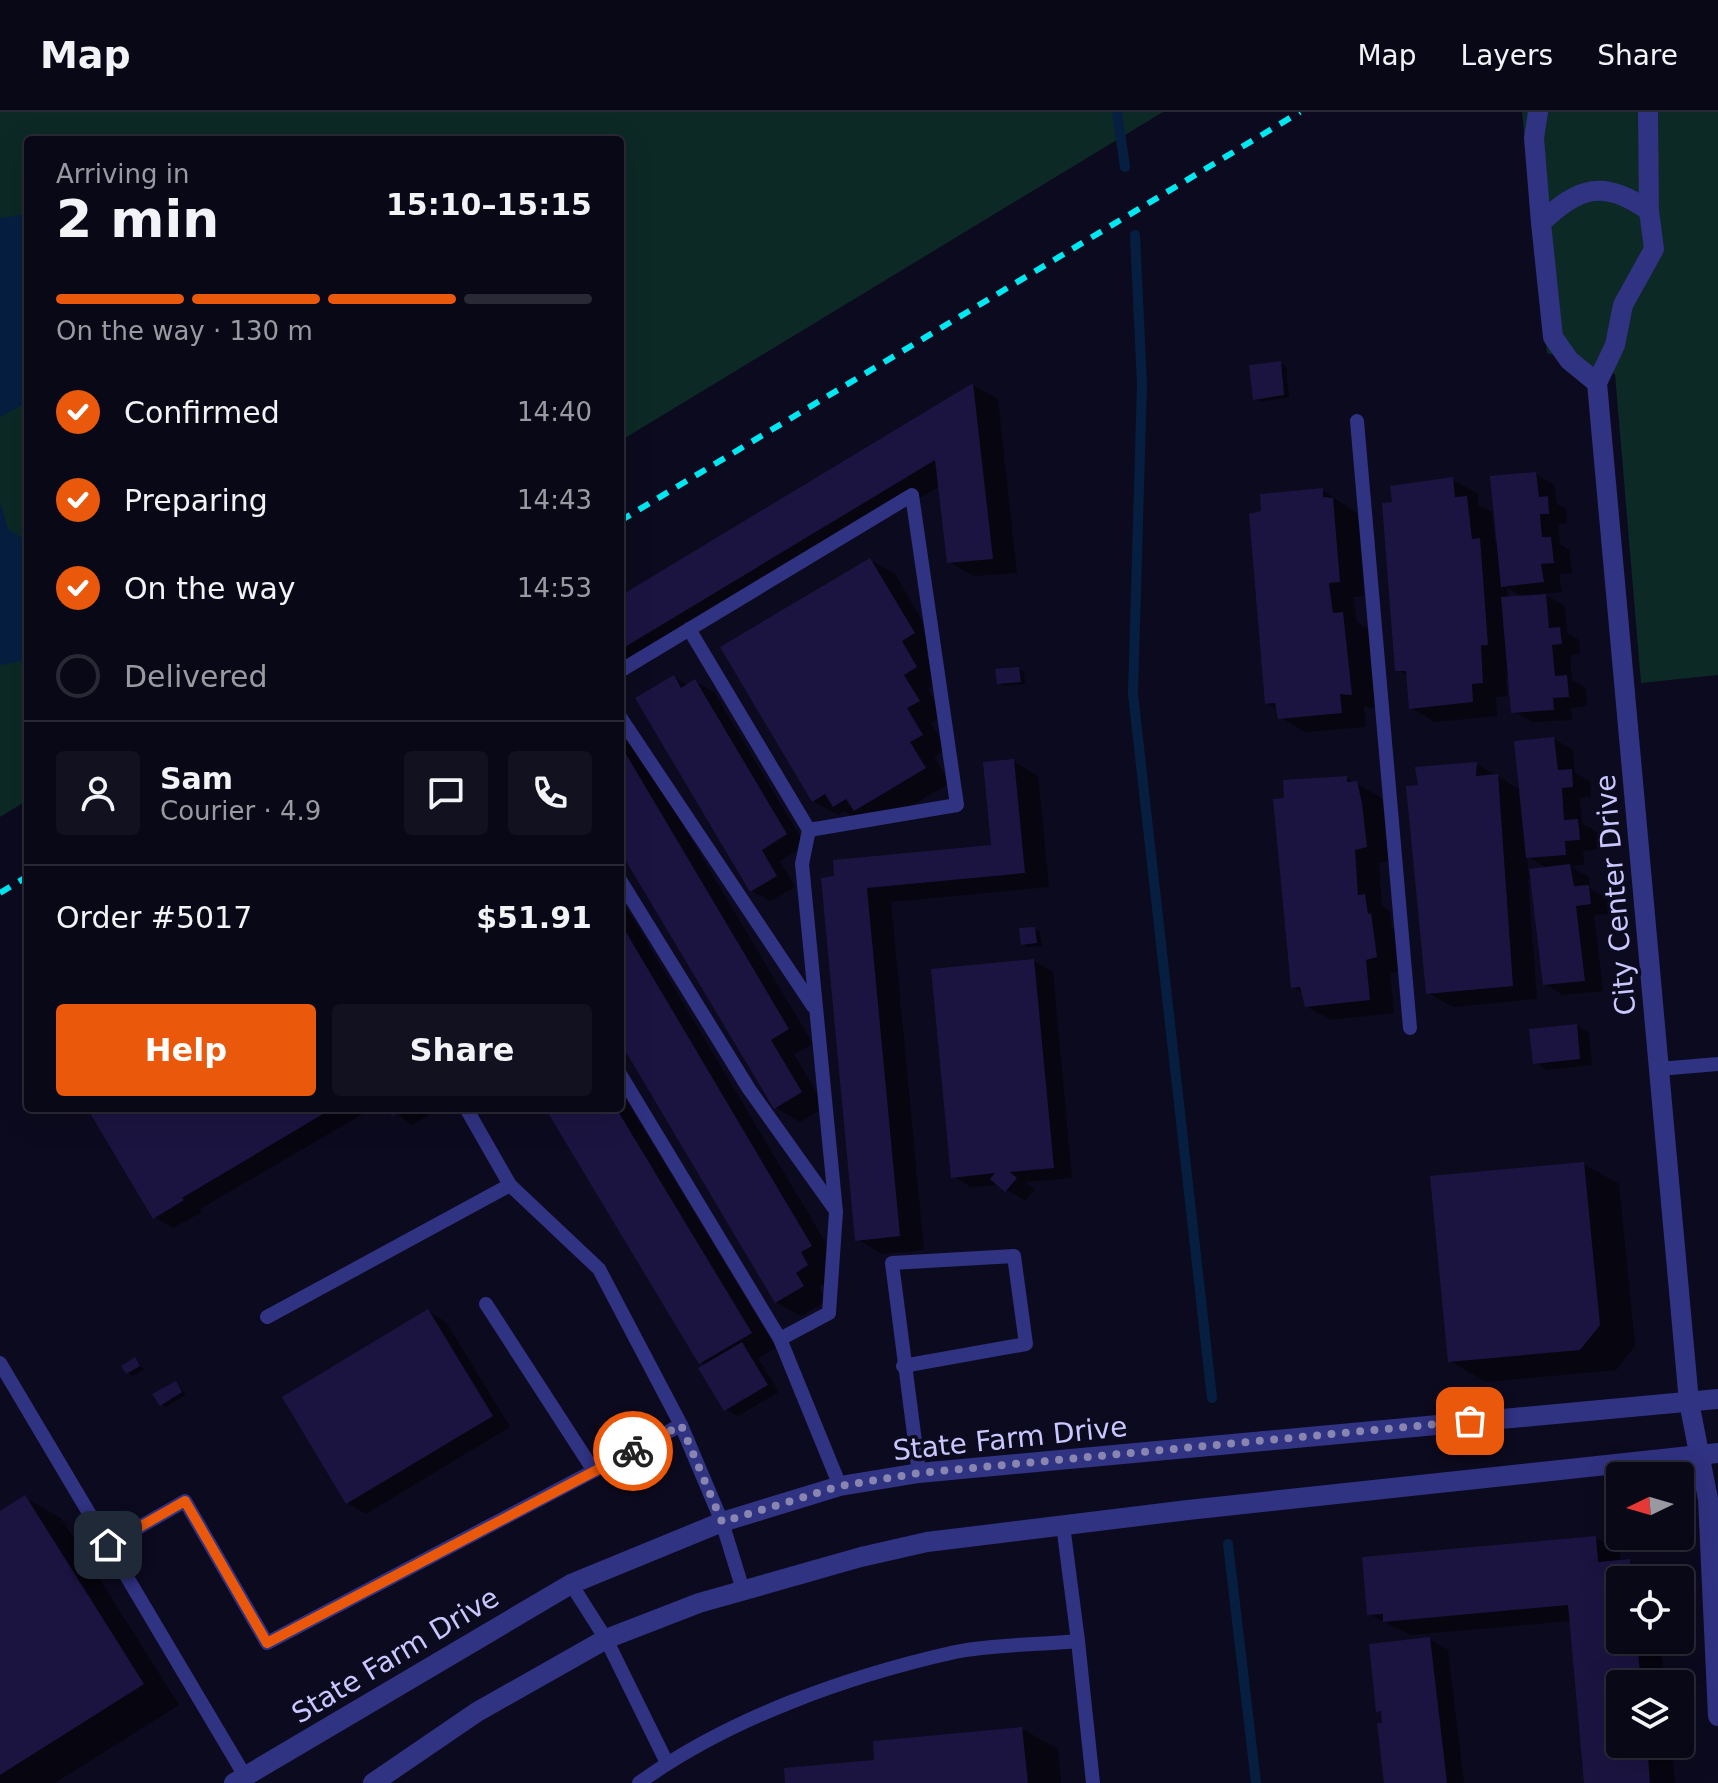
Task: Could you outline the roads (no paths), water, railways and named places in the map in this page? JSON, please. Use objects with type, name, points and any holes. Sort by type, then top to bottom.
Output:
[{"type":"street","points":[[1538,112],[1534,138],[1553,337],[1569,360],[1597,383],[1615,345],[1623,305],[1654,249],[1649,211],[1648,112]]},
{"type":"street","points":[[1541,223],[1562,202],[1591,189],[1625,194],[1649,211]]},
{"type":"street","name":"City Center Drive","points":[[1597,383],[1689,1402],[1709,1453],[1708,1499],[1718,1716]]},
{"type":"street","name":"State Farm Drive","points":[[240,1780],[571,1584],[722,1522],[840,1486],[919,1473],[1718,1399]]},
{"type":"street","points":[[373,1783],[477,1712],[606,1639],[743,1590],[927,1542],[1709,1453]]},
{"type":"lane","points":[[1357,421],[1410,1028]]},
{"type":"lane","points":[[624,669],[912,495],[957,805],[809,830]]},
{"type":"lane","points":[[689,629],[809,830],[802,864],[836,1212],[829,1313],[780,1339]]},
{"type":"lane","points":[[624,723],[816,1010]]},
{"type":"lane","points":[[624,886],[749,1089],[836,1212]]},
{"type":"lane","points":[[1659,1069],[1718,1064]]},
{"type":"lane","points":[[624,1081],[780,1339],[840,1486]]},
{"type":"lane","points":[[468,1112],[510,1185],[599,1269],[681,1425],[722,1522],[743,1590]]},
{"type":"lane","points":[[267,1317],[510,1185]]},
{"type":"lane","points":[[903,1366],[1026,1344],[1014,1256],[892,1263],[903,1366],[919,1473]]},
{"type":"lane","points":[[486,1304],[594,1471]]},
{"type":"lane","points":[[0,1363],[5,1382],[108,1545],[240,1780]]},
{"type":"lane","points":[[108,1545],[185,1501],[267,1643],[681,1425]]},
{"type":"lane","points":[[1063,1525],[1093,1783]]},
{"type":"lane","points":[[571,1584],[606,1639],[667,1763]]},
{"type":"lane","points":[[639,1783],[667,1763],[783,1702],[957,1652],[1078,1641]]},
{"type":"water","points":[[24,215],[24,404],[0,417],[0,218]]},
{"type":"water","points":[[0,501],[8,529],[24,539],[24,661],[0,665]]},
{"type":"waterway","points":[[1117,112],[1125,167]]},
{"type":"waterway","points":[[1135,235],[1142,384],[1133,694],[1212,1398]]},
{"type":"waterway","points":[[1228,1544],[1256,1783]]},
{"type":"railway","points":[[624,519],[1300,112]]},
{"type":"railway","points":[[0,893],[24,878]]}]
